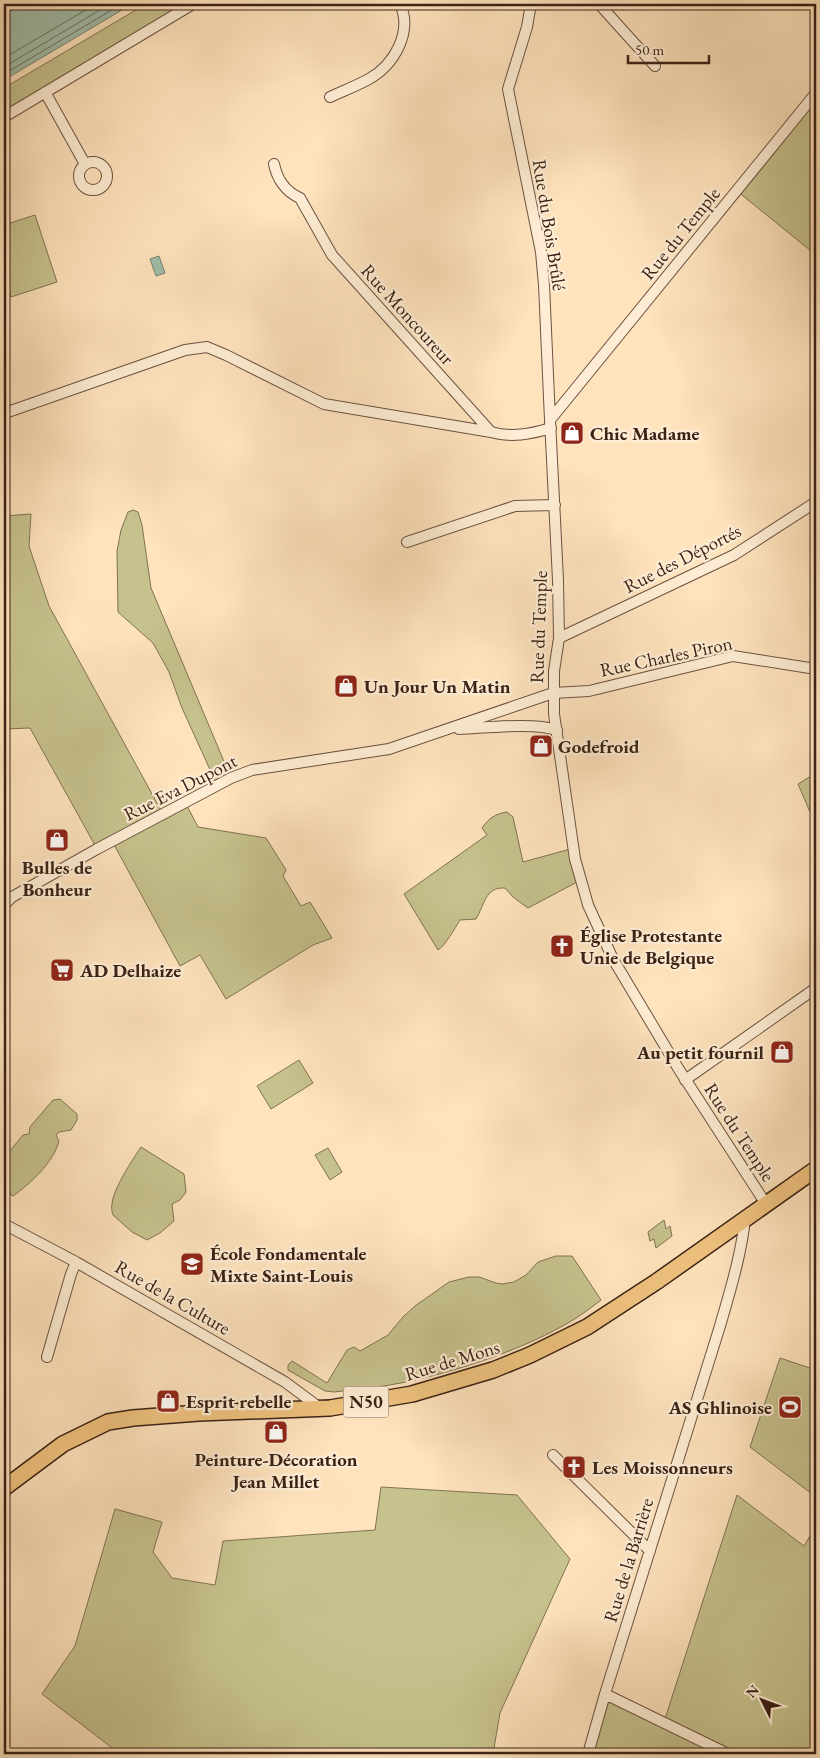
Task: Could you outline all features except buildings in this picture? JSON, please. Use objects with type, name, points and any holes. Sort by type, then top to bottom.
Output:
[{"type":"main road","name":"Rue de Mons","points":[[4,1488],[63,1444],[108,1422],[133,1418],[189,1414],[330,1408],[412,1394],[484,1373],[530,1355],[562,1340],[609,1313],[816,1169]]},
{"type":"street","points":[[4,117],[193,4]]},
{"type":"street","points":[[330,97],[370,78],[380,71],[394,56],[403,34],[403,17],[400,4]]},
{"type":"street","name":"Rue du Bois Brûlé","points":[[536,4],[531,9],[516,67],[508,89],[541,252],[550,424]]},
{"type":"street","points":[[599,4],[655,66]]},
{"type":"street","points":[[45,92],[85,164]]},
{"type":"street","name":"Rue du Temple","points":[[766,1204],[685,1080],[612,959],[588,905],[575,859],[553,693],[558,638],[555,506],[550,424],[816,93]]},
{"type":"street","name":"Rue Moncoureur","points":[[274,164],[283,185],[291,194],[300,198],[332,255],[491,432]]},
{"type":"street","points":[[5,413],[185,350],[207,348],[226,355],[324,404],[504,435],[532,433],[550,424]]},
{"type":"street","name":"Rue des Déportés","points":[[558,638],[734,555],[816,502]]},
{"type":"street","points":[[407,542],[515,506],[555,506]]},
{"type":"street","name":"Rue Charles Piron","points":[[448,729],[553,693],[589,691],[733,656],[816,669]]},
{"type":"street","points":[[448,729],[548,727],[557,730]]},
{"type":"street","name":"Rue Eva Dupont","points":[[4,905],[12,897],[64,868],[241,773],[260,767],[389,749],[448,729]]},
{"type":"street","points":[[685,1080],[816,988]]},
{"type":"street","name":"Rue de la Barrière","points":[[588,1754],[728,1298],[743,1243],[745,1219]]},
{"type":"street","name":"Rue de la Culture","points":[[4,1224],[76,1262],[285,1382],[320,1408]]},
{"type":"street","points":[[47,1357],[70,1274],[76,1262]]},
{"type":"street","points":[[553,1455],[650,1551]]},
{"type":"street","points":[[605,1694],[728,1754]]},
{"type":"shaded area","points":[[146,4],[193,4],[4,117],[4,88]]},
{"type":"shaded area","points":[[816,93],[816,255],[737,191]]},
{"type":"shaded area","points":[[35,215],[57,282],[11,297],[4,274],[4,225]]},
{"type":"shaded area","points":[[133,510],[138,512],[142,525],[151,588],[231,778],[217,785],[182,708],[169,672],[153,643],[118,612],[117,551],[121,530],[128,512]]},
{"type":"shaded area","points":[[31,514],[29,546],[49,606],[163,814],[185,802],[198,827],[266,838],[286,870],[283,876],[301,906],[310,902],[332,938],[313,945],[226,999],[200,955],[180,966],[112,841],[97,849],[30,728],[4,729],[4,516]]},
{"type":"shaded area","points":[[816,773],[814,808],[810,812],[798,784]]},
{"type":"shaded area","points":[[507,812],[513,817],[523,862],[574,848],[581,880],[528,908],[513,897],[505,888],[493,890],[486,898],[476,919],[460,920],[447,941],[438,950],[404,894],[487,835],[482,828],[493,817]]},
{"type":"shaded area","points":[[299,1060],[313,1083],[271,1109],[257,1086]]},
{"type":"shaded area","points":[[60,1099],[77,1114],[77,1120],[71,1130],[59,1132],[56,1135],[59,1141],[47,1165],[34,1179],[13,1196],[4,1190],[4,1158],[23,1135],[29,1134],[30,1127],[53,1100]]},
{"type":"shaded area","points":[[141,1147],[184,1174],[186,1192],[180,1200],[172,1204],[174,1221],[160,1233],[147,1240],[132,1232],[113,1215],[112,1208],[113,1198],[120,1183]]},
{"type":"shaded area","points":[[328,1148],[342,1172],[330,1180],[315,1155]]},
{"type":"shaded area","points":[[664,1220],[666,1229],[670,1226],[672,1236],[656,1248],[654,1239],[650,1241],[648,1232]]},
{"type":"shaded area","points":[[556,1256],[572,1256],[601,1300],[573,1320],[514,1349],[470,1365],[427,1377],[388,1385],[334,1392],[325,1391],[288,1370],[288,1365],[292,1361],[327,1383],[347,1350],[354,1347],[360,1351],[388,1335],[415,1306],[449,1282],[469,1277],[479,1277],[502,1284],[514,1282],[526,1275],[538,1262]]},
{"type":"shaded area","name":"AS Ghlinoise","points":[[780,1358],[816,1370],[816,1497],[750,1447]]},
{"type":"shaded area","points":[[381,1487],[517,1495],[570,1559],[500,1713],[493,1754],[120,1754],[42,1694],[75,1646],[115,1509],[162,1522],[153,1552],[172,1578],[215,1585],[223,1541],[375,1530]]},
{"type":"shaded area","points":[[737,1495],[804,1546],[816,1526],[816,1754],[728,1754],[712,1747],[707,1754],[588,1754],[605,1694],[664,1722]]},
{"type":"water","points":[[23,4],[132,4],[4,80],[4,15]]},
{"type":"water","points":[[159,256],[165,273],[156,276],[150,259]]},
{"type":"place","name":"Chic Madame","points":[[572,433]]},
{"type":"place","name":"Un Jour Un Matin","points":[[346,686]]},
{"type":"place","name":"Godefroid","points":[[541,746]]},
{"type":"place","name":"Bulles de Bonheur","points":[[57,840]]},
{"type":"place","name":"Église Protestante Unie de Belgique","points":[[562,946]]},
{"type":"place","name":"AD Delhaize","points":[[62,970]]},
{"type":"place","name":"Au petit fournil","points":[[782,1052]]},
{"type":"place","name":"École Fondamentale Mixte Saint-Louis","points":[[192,1264]]},
{"type":"place","name":"Esprit rebelle","points":[[168,1401]]},
{"type":"place","name":"AS Ghlinoise","points":[[790,1407]]},
{"type":"place","name":"Peinture-Décoration Jean Millet","points":[[276,1432]]},
{"type":"place","name":"Les Moissonneurs","points":[[574,1467]]}]
